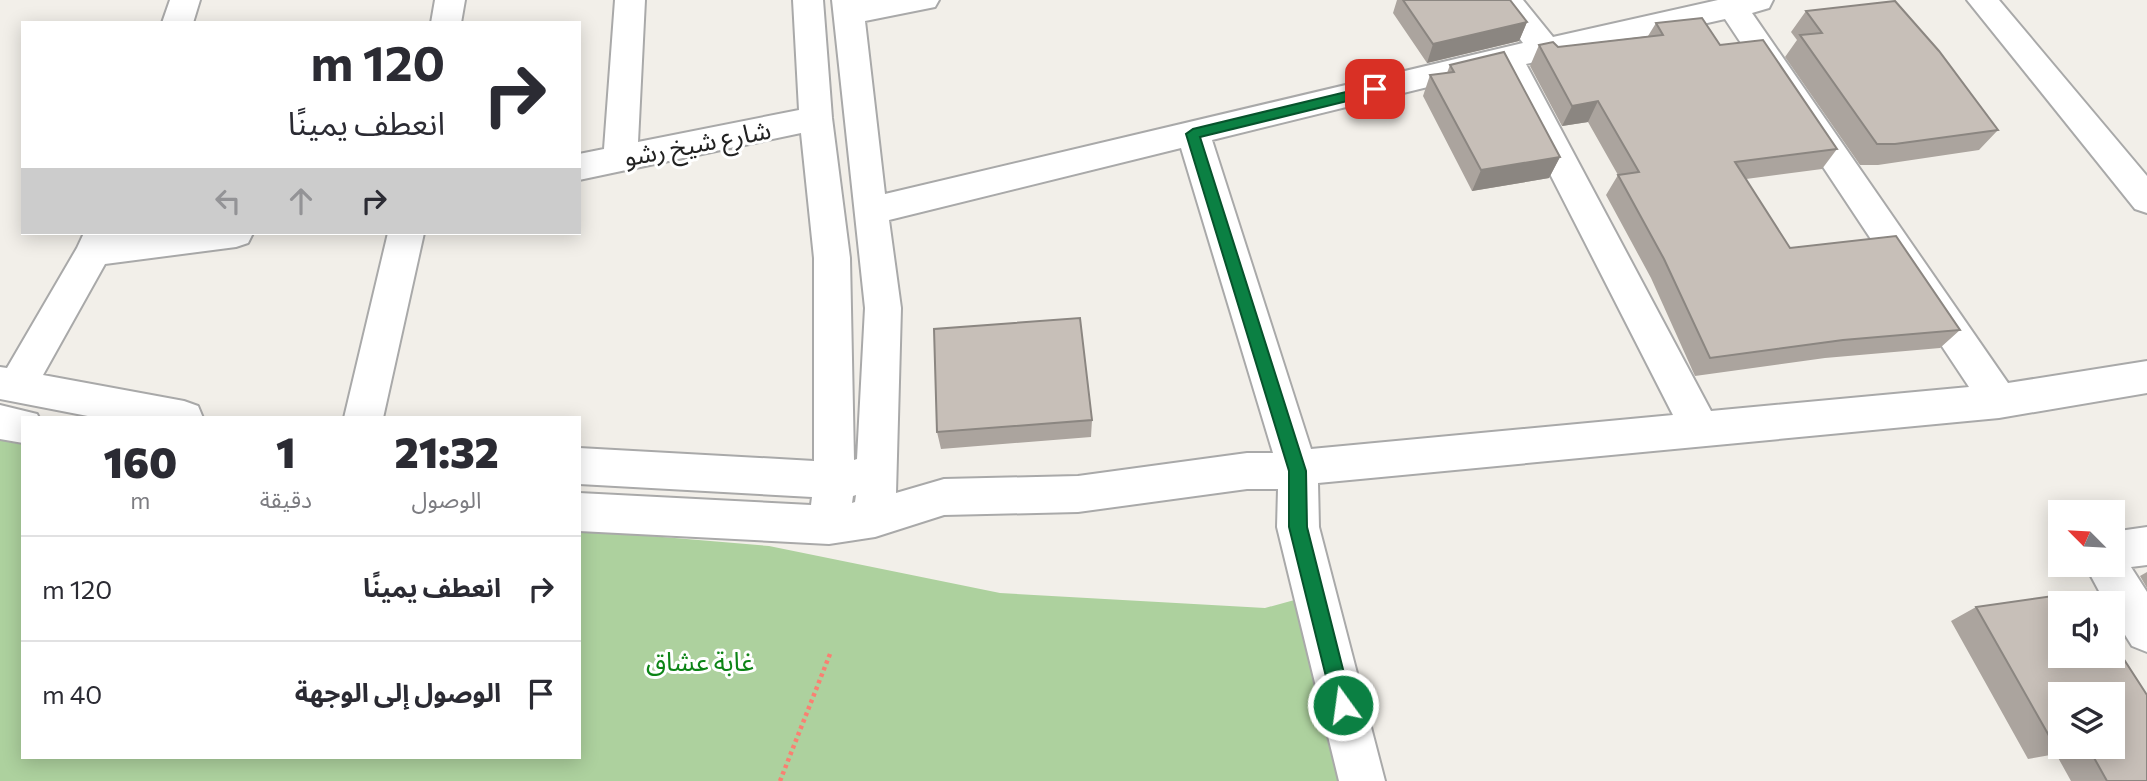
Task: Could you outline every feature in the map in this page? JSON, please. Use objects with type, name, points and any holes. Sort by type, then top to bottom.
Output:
[{"type":"street","points":[[178,21],[185,0]]},
{"type":"street","points":[[446,21],[450,0]]},
{"type":"street","points":[[620,157],[630,0]]},
{"type":"street","points":[[808,0],[816,118],[832,258],[834,480],[829,525]]},
{"type":"street","points":[[875,518],[883,307],[848,7],[924,0]]},
{"type":"street","points":[[1506,0],[1546,50]]},
{"type":"street","points":[[1982,0],[2147,200]]},
{"type":"street","points":[[870,211],[1506,57],[1747,3],[2000,401]]},
{"type":"street","points":[[1506,57],[1700,429]]},
{"type":"street","name":"شارع شيخ رشو","points":[[581,167],[816,118]]},
{"type":"street","points":[[1193,134],[1298,471],[1298,527],[1362,781]]},
{"type":"street","points":[[173,416],[9,385],[97,242],[205,235]]},
{"type":"street","points":[[363,416],[405,235]]},
{"type":"street","points":[[581,512],[829,525],[875,518],[944,497],[1078,494],[1247,471],[1298,471],[1314,466],[2000,401],[2147,377]]},
{"type":"street","points":[[0,422],[21,426]]},
{"type":"street","points":[[581,466],[834,480],[876,475],[944,497]]},
{"type":"street","points":[[2125,550],[2147,547]]},
{"type":"street","points":[[2114,578],[2147,631]]},
{"type":"path","points":[[780,781],[830,654]]},
{"type":"green space","name":"غابة عشاق","points":[[0,426],[21,431],[21,759],[581,759],[581,530],[769,546],[1000,593],[1265,608],[1327,591],[1378,781],[0,781]]},
{"type":"building","points":[[1403,0],[1510,0],[1527,22],[1433,44]]},
{"type":"building","points":[[1895,1],[1939,51],[1998,130],[1877,144],[1800,35],[1822,33],[1806,11]]},
{"type":"building","points":[[1702,18],[1720,45],[1763,40],[1837,149],[1735,162],[1790,248],[1896,236],[1960,330],[1843,340],[1710,358],[1664,259],[1618,175],[1639,172],[1598,101],[1572,106],[1539,45],[1553,42],[1558,47],[1663,35],[1656,23]]},
{"type":"building","points":[[1504,52],[1560,157],[1481,170],[1430,75],[1454,72],[1450,65]]},
{"type":"building","points":[[1080,318],[1092,420],[937,432],[934,329]]},
{"type":"building","points":[[2048,597],[2048,668],[2125,668],[2125,661],[2147,695],[2147,781],[2107,781],[2095,759],[2125,759],[2125,682],[2048,682],[2048,734],[1976,607]]},
{"type":"route","points":[[1343,705],[1298,527],[1298,471],[1193,134],[1375,89]]}]
